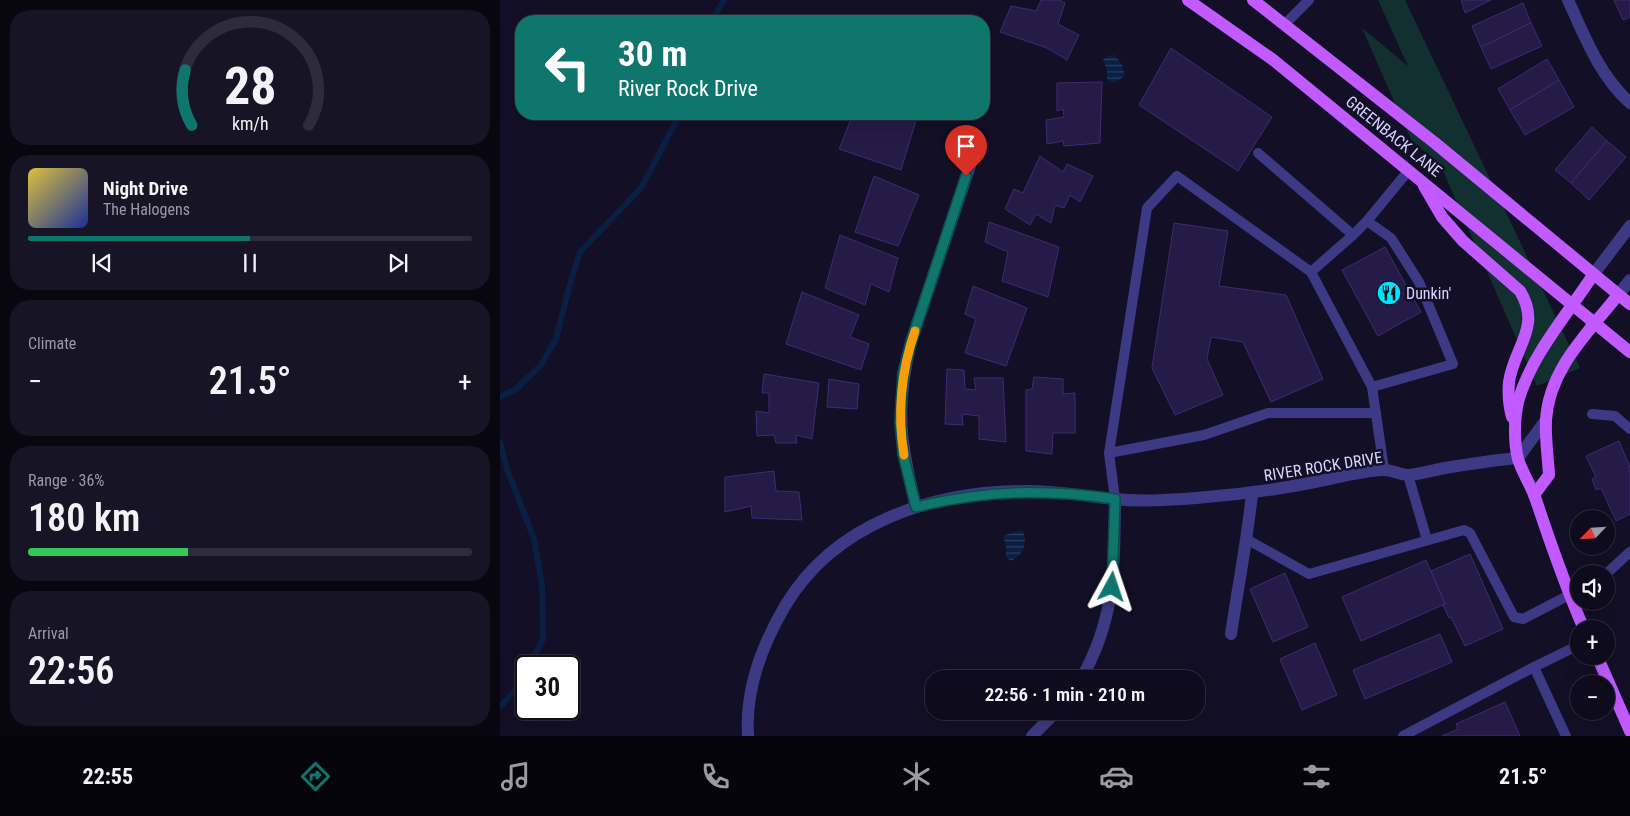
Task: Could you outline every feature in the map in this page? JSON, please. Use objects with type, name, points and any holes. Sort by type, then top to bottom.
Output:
[{"type":"main road","name":"GREENBACK LANE","points":[[1188,0],[1272,59],[1630,352]]},
{"type":"main road","name":"GREENBACK LANE","points":[[1253,0],[1435,143],[1630,304]]},
{"type":"main road","points":[[1414,174],[1442,216],[1463,241],[1520,291],[1525,300],[1530,323],[1509,382],[1511,414],[1516,431]]},
{"type":"main road","points":[[1570,582],[1518,458],[1516,431],[1518,403],[1529,376],[1556,328],[1594,275]]},
{"type":"main road","points":[[1534,495],[1550,475],[1546,420],[1555,383],[1568,357],[1618,295]]},
{"type":"main road","points":[[1601,665],[1630,731]]},
{"type":"street","points":[[1568,0],[1597,62],[1620,94],[1630,103]]},
{"type":"street","points":[[916,507],[903,454],[900,422],[903,373],[911,342],[978,139]]},
{"type":"street","points":[[1594,275],[1630,226]]},
{"type":"street","points":[[1618,295],[1630,280]]},
{"type":"street","points":[[1518,458],[1546,420]]},
{"type":"street","name":"RIVER ROCK DRIVE","points":[[748,736],[751,693],[758,662],[770,631],[795,590],[829,554],[855,535],[883,519],[916,507],[983,494],[1027,491],[1071,493],[1115,499],[1176,500],[1252,494],[1384,469],[1408,475],[1490,460],[1518,458]]},
{"type":"street","points":[[1231,634],[1240,571],[1248,540],[1252,494]]},
{"type":"street","points":[[1085,670],[1102,635],[1110,604],[1114,571],[1115,499]]},
{"type":"street","points":[[1032,736],[1048,720]]},
{"type":"lane","points":[[1285,24],[1309,0]]},
{"type":"lane","points":[[1258,153],[1353,235]]},
{"type":"lane","points":[[1311,272],[1353,235],[1414,174]]},
{"type":"lane","points":[[1115,499],[1109,453],[1147,208],[1177,176],[1311,272],[1372,387],[1384,469]]},
{"type":"lane","points":[[1367,221],[1391,238],[1419,282],[1452,364],[1372,387]]},
{"type":"lane","points":[[1109,453],[1204,435],[1268,413],[1376,413]]},
{"type":"lane","points":[[1592,414],[1615,416],[1630,429]]},
{"type":"lane","points":[[1408,475],[1427,540]]},
{"type":"lane","points":[[1248,540],[1309,574],[1464,530],[1470,533],[1514,617],[1523,619],[1570,594]]},
{"type":"lane","points":[[1615,566],[1630,552]]},
{"type":"lane","points":[[1402,736],[1534,666],[1570,649]]},
{"type":"lane","points":[[1534,666],[1566,736]]},
{"type":"green space","points":[[1378,0],[1405,0],[1580,368],[1537,386],[1440,164],[1411,140],[1362,28],[1408,66]]},
{"type":"water","points":[[1115,55],[1122,65],[1125,76],[1114,83],[1107,79],[1107,70],[1103,60],[1108,56]]},
{"type":"water","points":[[1019,530],[1023,531],[1025,545],[1019,555],[1011,561],[1006,557],[1006,545],[1003,536]]},
{"type":"building","points":[[1041,0],[1059,0],[1065,3],[1058,24],[1079,35],[1067,60],[1047,48],[1000,32],[1011,6],[1036,11]]},
{"type":"building","points":[[1461,0],[1491,0],[1465,13]]},
{"type":"building","points":[[1614,0],[1630,0],[1630,17],[1623,20]]},
{"type":"building","points":[[1523,3],[1531,23],[1481,47],[1472,26]]},
{"type":"building","points":[[1531,23],[1542,46],[1491,69],[1481,47]]},
{"type":"building","points":[[1171,48],[1272,117],[1238,171],[1139,105]]},
{"type":"building","points":[[1547,59],[1559,80],[1510,110],[1498,89]]},
{"type":"building","points":[[1559,80],[1574,107],[1525,135],[1510,110]]},
{"type":"building","points":[[1102,82],[1100,143],[1064,146],[1063,141],[1047,144],[1046,120],[1064,117],[1063,109],[1057,111],[1057,83]]},
{"type":"building","points":[[851,120],[916,120],[901,170],[839,149]]},
{"type":"building","points":[[1592,127],[1607,141],[1571,183],[1555,170]]},
{"type":"building","points":[[1607,141],[1626,157],[1589,200],[1571,183]]},
{"type":"building","points":[[1040,156],[1063,172],[1067,164],[1093,176],[1080,202],[1070,195],[1064,208],[1055,205],[1051,223],[1036,214],[1030,225],[1005,209],[1014,189],[1023,193]]},
{"type":"building","points":[[874,176],[919,195],[898,246],[855,232]]},
{"type":"building","points":[[989,222],[1059,247],[1048,297],[1002,281],[1008,252],[985,242]]},
{"type":"building","points":[[1174,223],[1228,231],[1219,286],[1286,295],[1323,379],[1271,402],[1243,342],[1211,337],[1207,359],[1223,395],[1175,415],[1152,368]]},
{"type":"building","points":[[840,235],[898,258],[889,292],[871,284],[865,305],[825,288]]},
{"type":"building","points":[[1385,247],[1421,312],[1378,336],[1342,270]]},
{"type":"building","points":[[973,286],[1027,308],[1006,366],[965,353],[976,319],[965,314]]},
{"type":"building","points":[[802,292],[859,315],[850,337],[869,344],[861,370],[786,344]]},
{"type":"building","points":[[947,369],[964,370],[965,389],[976,390],[974,378],[1003,378],[1006,442],[979,439],[979,416],[962,414],[963,425],[945,424]]},
{"type":"building","points":[[764,374],[819,383],[812,439],[796,435],[797,443],[776,443],[774,435],[757,436],[756,411],[769,413],[769,393],[762,393]]},
{"type":"building","points":[[1034,377],[1063,379],[1063,394],[1075,393],[1075,433],[1053,433],[1052,454],[1026,451],[1026,390],[1032,389]]},
{"type":"building","points":[[829,379],[859,384],[857,409],[827,407]]},
{"type":"building","points":[[1619,441],[1630,467],[1630,514],[1616,521],[1615,510],[1611,510],[1601,488],[1596,490],[1592,479],[1596,477],[1586,456]]},
{"type":"building","points":[[774,471],[776,491],[799,492],[802,520],[752,518],[751,506],[725,512],[725,477]]},
{"type":"building","points":[[1470,554],[1503,629],[1465,646],[1443,605],[1445,604],[1431,571]]},
{"type":"building","points":[[1426,560],[1445,604],[1361,641],[1342,597]]},
{"type":"building","points":[[1285,573],[1308,627],[1273,642],[1250,589]]},
{"type":"building","points":[[1440,634],[1452,662],[1365,699],[1353,670]]},
{"type":"building","points":[[1315,643],[1337,695],[1302,710],[1280,659]]},
{"type":"building","points":[[1505,702],[1520,736],[1442,736],[1458,729],[1456,724]]},
{"type":"waterway","points":[[715,15],[724,0]]},
{"type":"waterway","points":[[500,397],[516,389],[541,365],[556,339],[580,252],[641,188],[677,120]]},
{"type":"waterway","points":[[500,442],[507,469],[534,539],[542,585],[543,639],[535,655]]},
{"type":"waterway","points":[[500,707],[515,690]]},
{"type":"slow traffic","points":[[904,455],[900,422],[901,390],[903,373],[915,331]]},
{"type":"place","name":"Dunkin'","points":[[1389,293]]},
{"type":"route","points":[[966,176],[911,342],[903,373],[900,422],[903,454],[916,507],[983,494],[1027,491],[1071,493],[1115,499],[1112,587]]}]
